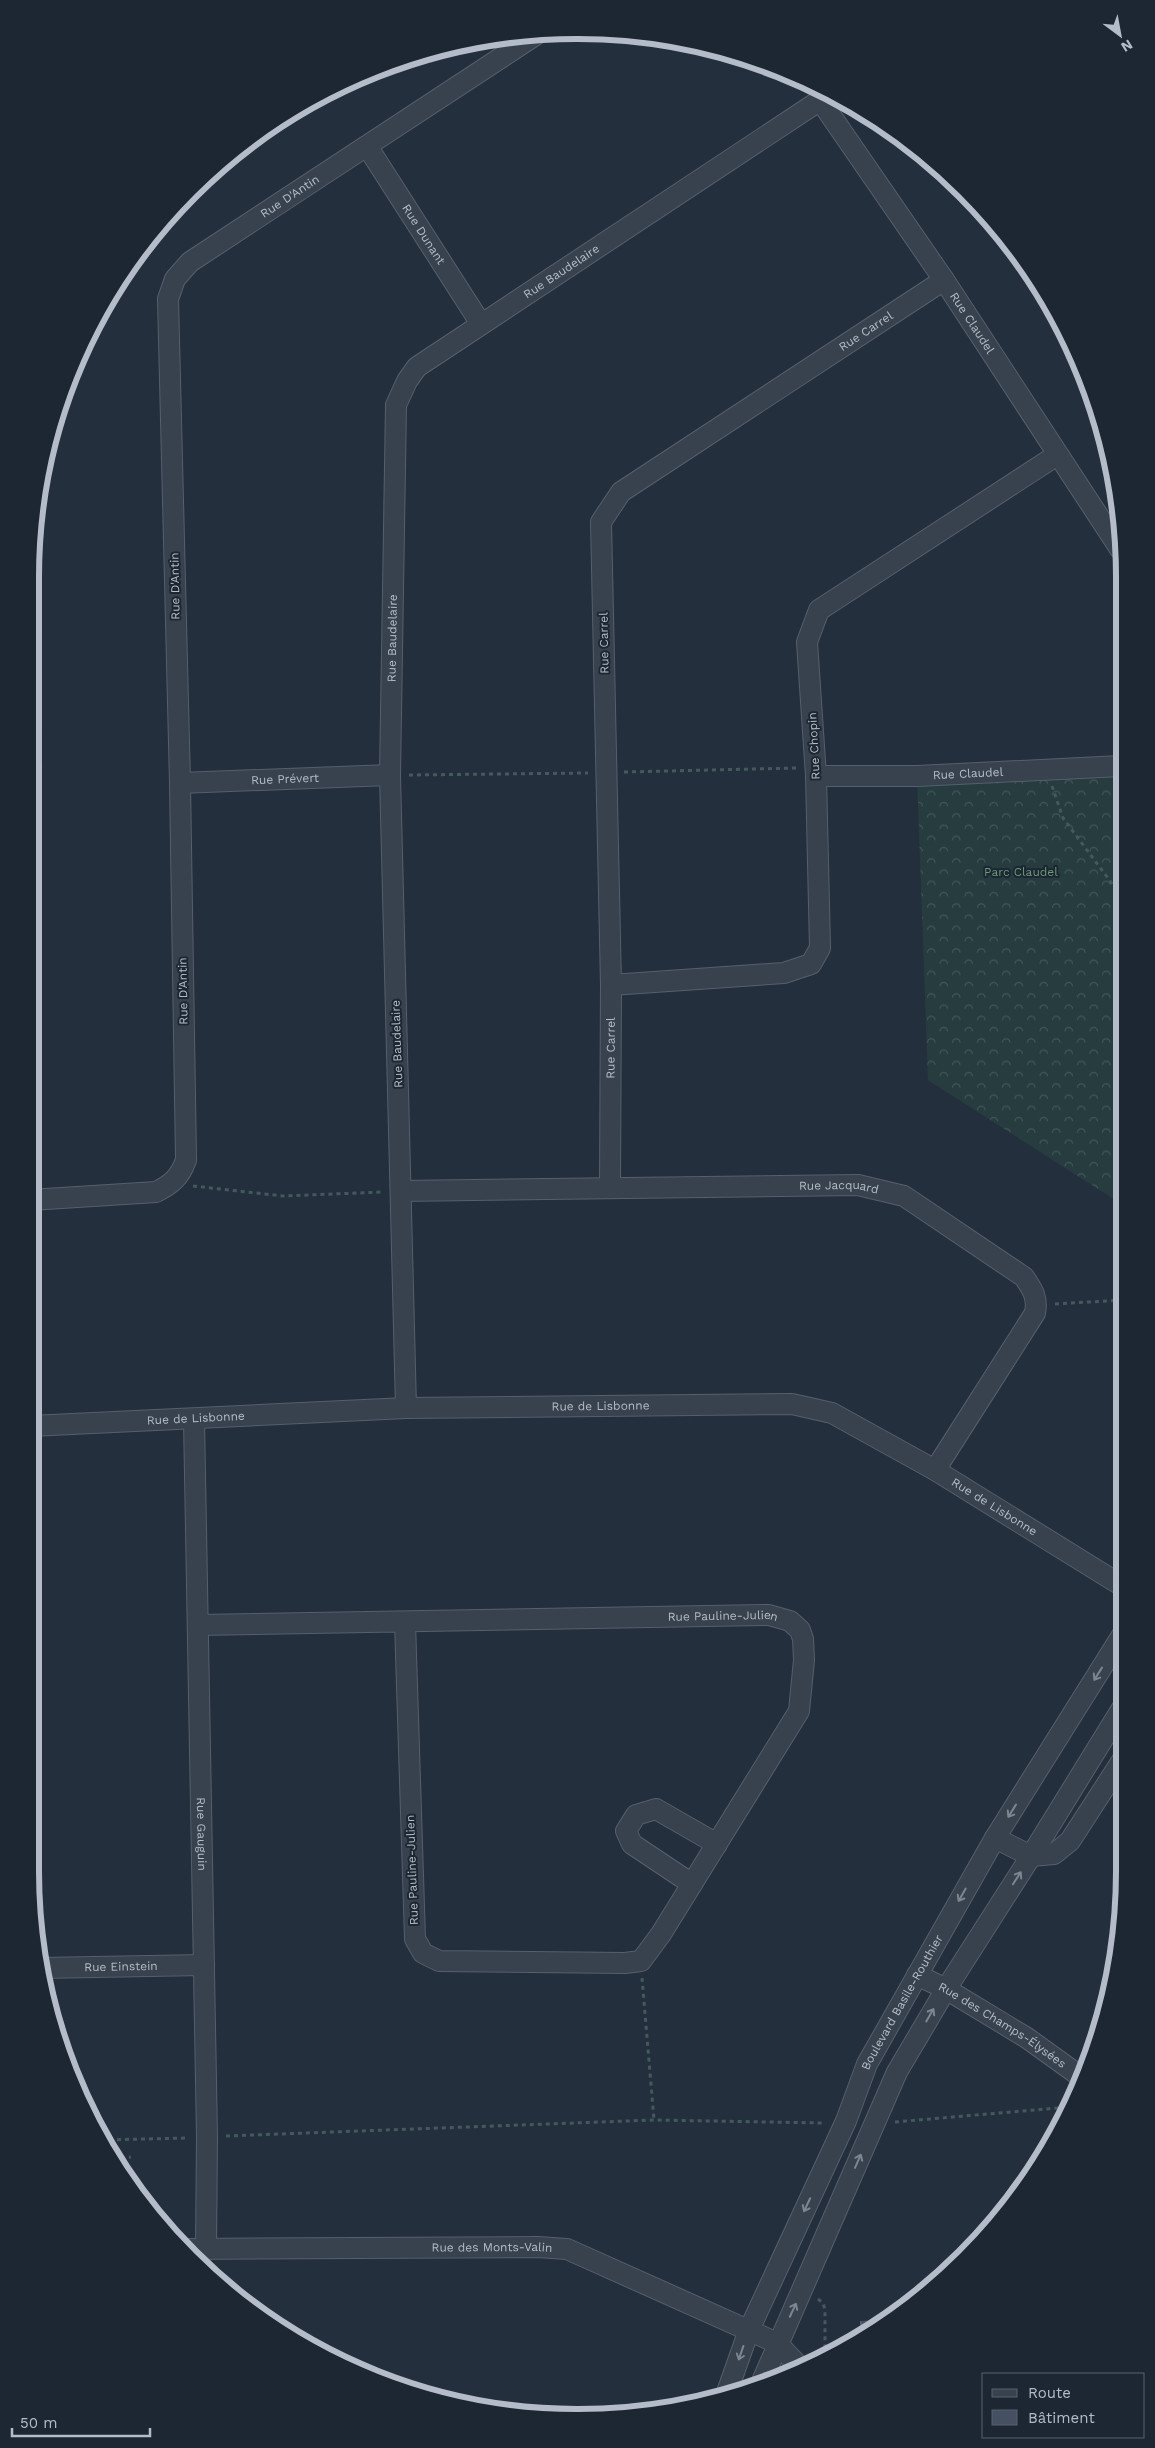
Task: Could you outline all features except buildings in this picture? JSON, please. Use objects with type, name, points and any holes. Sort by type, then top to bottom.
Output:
[{"type":"street","name":"Rue D'Antin","points":[[174,1181],[180,1175],[186,1160],[180,783],[168,299],[175,279],[190,262],[526,41]]},
{"type":"street","name":"Rue Baudelaire","points":[[406,1408],[390,775],[396,405],[406,381],[417,368],[824,98]]},
{"type":"street","name":"Rue Claudel","points":[[824,99],[1115,541]]},
{"type":"street","name":"Rue Dunant","points":[[367,146],[481,324]]},
{"type":"street","name":"Rue Carrel","points":[[610,1187],[611,985],[601,522],[620,492],[944,280]]},
{"type":"street","name":"Rue Chopin","points":[[611,985],[784,973],[811,964],[820,948],[816,776],[808,642],[819,610],[1058,455]]},
{"type":"street","name":"Rue Claudel","points":[[816,776],[917,776],[1116,766]]},
{"type":"street","name":"Rue Prévert","points":[[180,783],[390,775]]},
{"type":"street","points":[[39,1199],[156,1192],[174,1181]]},
{"type":"street","name":"Rue Jacquard","points":[[401,1191],[858,1185],[904,1196],[1024,1278],[1033,1291],[1037,1304]]},
{"type":"street","points":[[935,1470],[1035,1313],[1037,1304]]},
{"type":"street","name":"Rue de Lisbonne","points":[[39,1426],[406,1408],[792,1404],[832,1413],[935,1470],[1116,1582]]},
{"type":"street","name":"Rue Gauguin","points":[[194,1418],[207,2137],[206,2249]]},
{"type":"street","name":"Rue Pauline-Julien","points":[[198,1625],[769,1615],[790,1621],[800,1630],[803,1639],[804,1660],[799,1711],[661,1934],[641,1961],[625,1963],[440,1961],[423,1954],[414,1939],[405,1622]]},
{"type":"street","name":"Boulevard Basile-Routhier","points":[[729,2388],[749,2330],[846,2121],[867,2064],[995,1838],[1116,1645]]},
{"type":"street","points":[[764,2376],[897,2072],[946,1988],[1031,1856],[1116,1718]]},
{"type":"street","points":[[995,1838],[1031,1856],[1054,1854],[1070,1841],[1116,1770]]},
{"type":"street","points":[[692,1884],[632,1844],[626,1831],[636,1815],[656,1809],[717,1844]]},
{"type":"street","name":"Rue Einstein","points":[[48,1968],[204,1965]]},
{"type":"street","name":"Rue des Champs-Élysées","points":[[917,1975],[946,1988],[1034,2043],[1076,2074]]},
{"type":"street","name":"Rue des Monts-Valin","points":[[196,2250],[538,2247],[567,2249],[777,2343]]},
{"type":"street","points":[[777,2343],[795,2363]]},
{"type":"path","points":[[1046,769],[1063,818],[1116,888]]},
{"type":"path","points":[[174,1181],[204,1189],[283,1196],[401,1191]]},
{"type":"path","points":[[1037,1304],[1116,1300]]},
{"type":"path","points":[[641,1961],[654,2120]]},
{"type":"path","points":[[874,2124],[1062,2108]]},
{"type":"path","points":[[111,2140],[654,2120],[822,2123],[846,2121]]},
{"type":"path","points":[[122,2158],[131,2157]]},
{"type":"path","points":[[802,2290],[823,2302],[825,2349]]},
{"type":"green space","name":"Parc Claudel","points":[[1116,766],[1116,1201],[928,1080],[917,776]]}]
